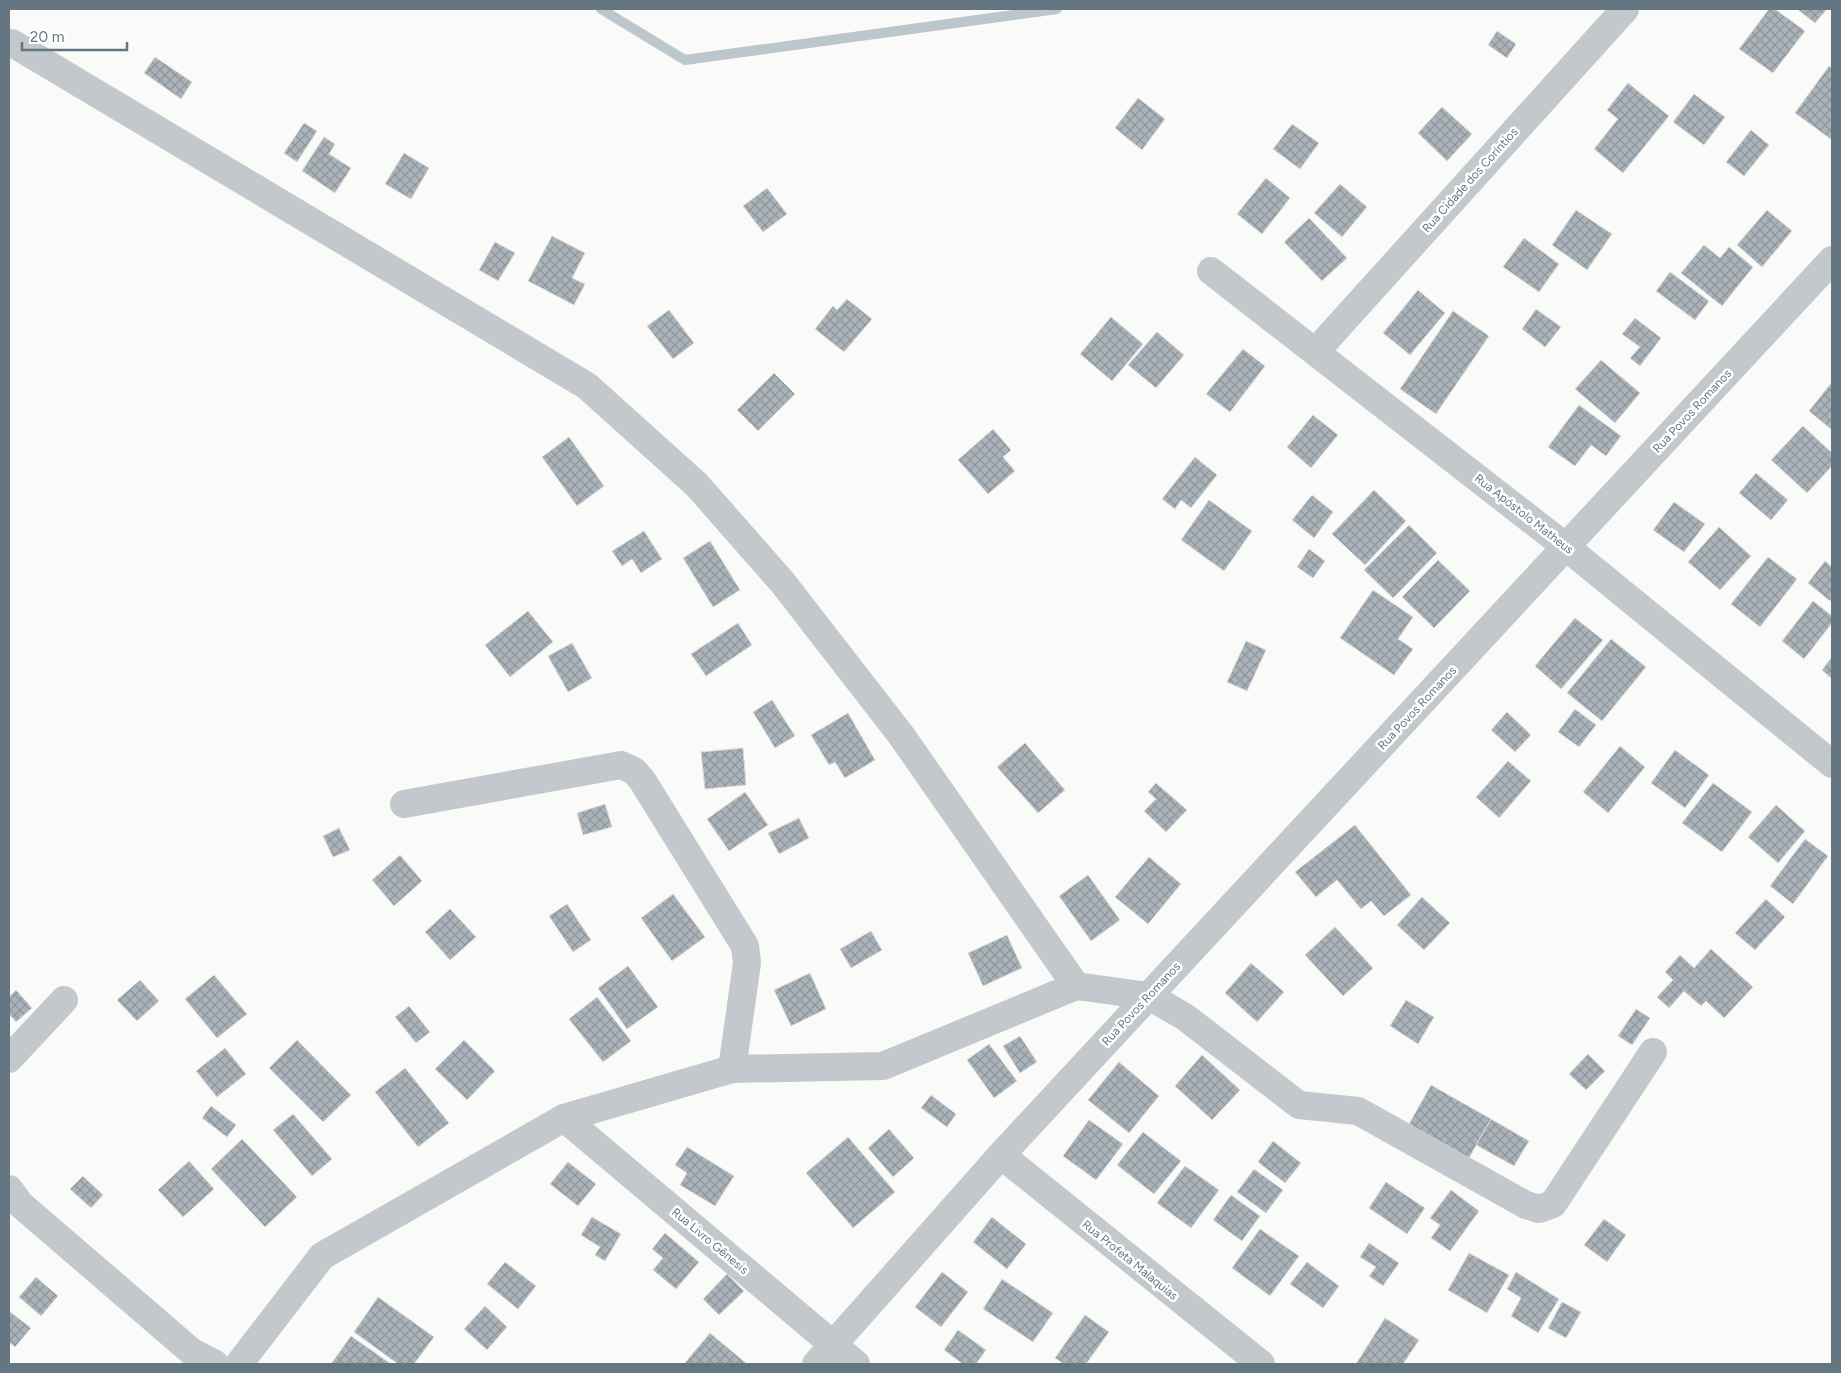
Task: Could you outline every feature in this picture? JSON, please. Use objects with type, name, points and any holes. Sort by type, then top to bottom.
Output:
[{"type":"street","name":"Rua Cidade dos Coríntios","points":[[1316,351],[1625,9]]},
{"type":"street","points":[[12,43],[587,386],[697,485],[784,583],[901,734],[1076,986]]},
{"type":"street","name":"Rua Povos Romanos","points":[[824,1354],[1001,1155],[1832,260]]},
{"type":"street","name":"Rua Apóstolo Matheus","points":[[1211,270],[1566,547],[1832,764]]},
{"type":"street","points":[[404,804],[620,765],[634,771],[642,780],[745,946],[747,963],[732,1069]]},
{"type":"street","points":[[239,1364],[322,1256],[564,1118],[732,1069],[883,1066],[1076,986],[1148,996],[1185,1016],[1298,1105],[1358,1111],[1526,1205],[1539,1209],[1553,1204],[1653,1052]]},
{"type":"street","points":[[9,1059],[64,1000]]},
{"type":"street","name":"Rua Livro Gênesis","points":[[564,1118],[824,1354],[856,1364]]},
{"type":"street","name":"Rua Profeta Malaquias","points":[[1001,1155],[1248,1361]]},
{"type":"street","points":[[9,1189],[20,1204],[192,1352],[215,1364]]},
{"type":"building","points":[[1769,9],[1775,9],[1805,31],[1773,73],[1739,49]]},
{"type":"building","points":[[1797,9],[1827,9],[1815,23]]},
{"type":"building","points":[[1497,31],[1516,44],[1507,58],[1488,45]]},
{"type":"building","points":[[155,57],[192,82],[181,99],[144,73]]},
{"type":"building","points":[[1829,66],[1832,68],[1832,140],[1795,113]]},
{"type":"building","points":[[1628,83],[1669,116],[1623,173],[1594,149],[1618,119],[1607,110]]},
{"type":"building","points":[[1694,94],[1725,117],[1704,145],[1673,122]]},
{"type":"building","points":[[1138,98],[1165,119],[1142,150],[1115,128]]},
{"type":"building","points":[[1442,107],[1472,134],[1447,161],[1418,133]]},
{"type":"building","points":[[304,123],[317,131],[297,162],[284,153]]},
{"type":"building","points":[[1292,124],[1319,143],[1300,169],[1273,149]]},
{"type":"building","points":[[1751,130],[1769,145],[1744,176],[1726,162]]},
{"type":"building","points":[[324,137],[335,144],[329,154],[351,168],[335,193],[302,171]]},
{"type":"building","points":[[404,153],[429,168],[411,199],[385,184]]},
{"type":"building","points":[[1266,178],[1290,198],[1262,234],[1237,214]]},
{"type":"building","points":[[1340,184],[1367,207],[1342,237],[1314,213]]},
{"type":"building","points":[[767,188],[787,214],[763,232],[743,206]]},
{"type":"building","points":[[1576,210],[1612,234],[1587,270],[1552,245]]},
{"type":"building","points":[[1767,210],[1792,231],[1762,267],[1737,245]]},
{"type":"building","points":[[1309,218],[1347,258],[1322,281],[1284,242]]},
{"type":"building","points":[[552,236],[585,253],[572,278],[585,284],[574,305],[528,281]]},
{"type":"building","points":[[1524,238],[1559,264],[1539,292],[1503,267]]},
{"type":"building","points":[[495,242],[515,253],[498,281],[479,270]]},
{"type":"building","points":[[1704,245],[1720,258],[1729,247],[1753,267],[1722,306],[1681,273]]},
{"type":"building","points":[[1670,272],[1709,301],[1695,320],[1656,291]]},
{"type":"building","points":[[1418,290],[1445,313],[1410,355],[1383,333]]},
{"type":"building","points":[[847,299],[872,319],[844,352],[815,329],[833,306],[837,310]]},
{"type":"building","points":[[1536,309],[1561,327],[1545,347],[1522,329]]},
{"type":"building","points":[[669,310],[694,343],[673,359],[647,326]]},
{"type":"building","points":[[1453,311],[1489,336],[1436,414],[1400,389]]},
{"type":"building","points":[[1111,317],[1143,344],[1112,381],[1080,354]]},
{"type":"building","points":[[1635,318],[1661,338],[1640,366],[1630,358],[1640,347],[1622,334]]},
{"type":"building","points":[[1157,332],[1184,355],[1156,388],[1128,365]]},
{"type":"building","points":[[1243,349],[1265,366],[1230,412],[1206,394]]},
{"type":"building","points":[[1601,360],[1640,393],[1615,423],[1575,389]]},
{"type":"building","points":[[774,373],[795,394],[758,431],[737,410]]},
{"type":"building","points":[[1832,382],[1832,430],[1809,411]]},
{"type":"building","points":[[1579,405],[1621,436],[1606,456],[1591,445],[1575,466],[1548,447]]},
{"type":"building","points":[[1313,415],[1338,435],[1311,468],[1287,447]]},
{"type":"building","points":[[1803,426],[1832,453],[1832,466],[1807,493],[1771,460]]},
{"type":"building","points":[[993,429],[1011,450],[1003,457],[1015,471],[988,494],[958,460]]},
{"type":"building","points":[[569,437],[604,486],[577,506],[542,457]]},
{"type":"building","points":[[1195,457],[1217,475],[1191,508],[1181,500],[1175,509],[1162,499]]},
{"type":"building","points":[[1756,473],[1788,500],[1771,520],[1739,493]]},
{"type":"building","points":[[1374,490],[1406,521],[1365,565],[1332,534]]},
{"type":"building","points":[[1312,495],[1333,512],[1314,538],[1292,520]]},
{"type":"building","points":[[1209,500],[1252,531],[1224,571],[1181,540]]},
{"type":"building","points":[[1674,502],[1705,524],[1684,552],[1653,530]]},
{"type":"building","points":[[1409,525],[1437,553],[1393,598],[1364,570]]},
{"type":"building","points":[[1719,527],[1751,556],[1720,590],[1688,562]]},
{"type":"building","points":[[644,531],[662,559],[641,573],[632,559],[622,566],[612,551]]},
{"type":"building","points":[[710,541],[740,590],[713,607],[683,558]]},
{"type":"building","points":[[1309,549],[1325,561],[1313,578],[1297,567]]},
{"type":"building","points":[[1768,557],[1797,579],[1760,627],[1731,604]]},
{"type":"building","points":[[1438,560],[1470,591],[1434,628],[1402,597]]},
{"type":"building","points":[[1825,561],[1832,567],[1832,598],[1830,601],[1808,583]]},
{"type":"building","points":[[1373,590],[1413,617],[1398,639],[1413,649],[1394,675],[1340,638]]},
{"type":"building","points":[[1813,601],[1832,616],[1832,623],[1804,659],[1782,641]]},
{"type":"building","points":[[528,611],[553,642],[510,677],[485,645]]},
{"type":"building","points":[[1575,618],[1603,640],[1561,689],[1535,666]]},
{"type":"building","points":[[738,623],[752,645],[706,676],[691,654]]},
{"type":"building","points":[[1611,639],[1646,667],[1602,721],[1567,693]]},
{"type":"building","points":[[1246,641],[1266,650],[1247,691],[1227,682]]},
{"type":"building","points":[[572,643],[592,678],[568,692],[548,656]]},
{"type":"building","points":[[1832,657],[1832,679],[1822,670]]},
{"type":"building","points":[[772,700],[795,736],[775,748],[753,712]]},
{"type":"building","points":[[1575,709],[1596,725],[1579,747],[1558,732]]},
{"type":"building","points":[[1507,712],[1531,735],[1515,752],[1491,730]]},
{"type":"building","points":[[848,713],[875,760],[845,778],[835,762],[829,765],[811,735]]},
{"type":"building","points":[[1025,743],[1065,790],[1038,813],[997,767]]},
{"type":"building","points":[[1620,746],[1645,767],[1608,813],[1583,792]]},
{"type":"building","points":[[743,748],[746,785],[705,789],[701,752]]},
{"type":"building","points":[[1675,750],[1709,775],[1685,808],[1651,783]]},
{"type":"building","points":[[1508,761],[1531,781],[1499,818],[1476,797]]},
{"type":"building","points":[[1156,783],[1187,810],[1166,832],[1144,811],[1156,799],[1148,792]]},
{"type":"building","points":[[1713,783],[1752,812],[1722,852],[1682,823]]},
{"type":"building","points":[[745,792],[768,825],[729,851],[707,819]]},
{"type":"building","points":[[605,804],[612,827],[583,835],[577,813]]},
{"type":"building","points":[[1776,805],[1805,831],[1778,863],[1748,837]]},
{"type":"building","points":[[799,818],[809,838],[779,854],[768,833]]},
{"type":"building","points":[[1355,825],[1411,895],[1384,916],[1371,901],[1361,909],[1337,880],[1316,897],[1295,872]]},
{"type":"building","points":[[339,828],[350,850],[333,857],[323,836]]},
{"type":"building","points":[[1805,839],[1828,856],[1793,904],[1770,886]]},
{"type":"building","points":[[400,855],[422,881],[394,906],[372,880]]},
{"type":"building","points":[[1149,857],[1181,884],[1148,924],[1115,897]]},
{"type":"building","points":[[1088,875],[1120,920],[1091,941],[1059,896]]},
{"type":"building","points":[[673,894],[705,937],[672,961],[641,918]]},
{"type":"building","points":[[1422,897],[1450,923],[1424,950],[1397,925]]},
{"type":"building","points":[[1766,899],[1785,917],[1755,950],[1735,933]]},
{"type":"building","points":[[567,904],[591,940],[573,952],[549,916]]},
{"type":"building","points":[[450,909],[476,937],[450,960],[425,932]]},
{"type":"building","points":[[1335,927],[1373,968],[1343,996],[1305,955]]},
{"type":"building","points":[[871,931],[882,950],[851,968],[840,949]]},
{"type":"building","points":[[1007,935],[1022,968],[983,986],[968,953]]},
{"type":"building","points":[[1711,949],[1753,987],[1724,1018],[1706,1001],[1701,1006],[1684,991],[1669,1008],[1657,997],[1673,980],[1665,972],[1680,955],[1694,968]]},
{"type":"building","points":[[1251,963],[1284,992],[1257,1022],[1225,993]]},
{"type":"building","points":[[628,966],[658,1007],[627,1029],[598,988]]},
{"type":"building","points":[[810,973],[826,1009],[791,1026],[774,990]]},
{"type":"building","points":[[214,975],[247,1014],[217,1038],[185,999]]},
{"type":"building","points":[[140,980],[159,1001],[137,1021],[117,1000]]},
{"type":"building","points":[[16,990],[32,1008],[16,1022],[9,1014],[9,997]]},
{"type":"building","points":[[597,997],[631,1041],[603,1062],[569,1019]]},
{"type":"building","points":[[1406,1000],[1434,1017],[1418,1044],[1390,1026]]},
{"type":"building","points":[[409,1006],[430,1032],[416,1043],[395,1017]]},
{"type":"building","points":[[1636,1009],[1650,1018],[1632,1045],[1618,1036]]},
{"type":"building","points":[[1020,1036],[1037,1062],[1020,1073],[1003,1046]]},
{"type":"building","points":[[297,1040],[351,1095],[323,1122],[269,1068]]},
{"type":"building","points":[[464,1040],[495,1071],[467,1100],[435,1069]]},
{"type":"building","points":[[989,1044],[1017,1081],[994,1098],[967,1060]]},
{"type":"building","points":[[225,1048],[246,1074],[217,1097],[196,1071]]},
{"type":"building","points":[[1588,1054],[1605,1071],[1586,1090],[1569,1074]]},
{"type":"building","points":[[1202,1055],[1240,1090],[1212,1120],[1175,1086]]},
{"type":"building","points":[[1119,1062],[1159,1096],[1129,1133],[1088,1100]]},
{"type":"building","points":[[405,1068],[449,1123],[418,1147],[375,1092]]},
{"type":"building","points":[[1431,1085],[1491,1119],[1469,1158],[1409,1124]]},
{"type":"building","points":[[931,1095],[956,1114],[947,1127],[921,1108]]},
{"type":"building","points":[[211,1106],[236,1125],[227,1137],[202,1118]]},
{"type":"building","points":[[293,1114],[332,1159],[312,1176],[273,1130]]},
{"type":"building","points":[[1491,1119],[1529,1141],[1514,1166],[1476,1145]]},
{"type":"building","points":[[1089,1120],[1123,1144],[1096,1180],[1063,1156]]},
{"type":"building","points":[[889,1129],[914,1158],[893,1177],[868,1148]]},
{"type":"building","points":[[1143,1132],[1181,1161],[1154,1194],[1117,1165]]},
{"type":"building","points":[[848,1137],[895,1192],[853,1228],[806,1173]]},
{"type":"building","points":[[242,1139],[297,1197],[265,1227],[211,1169]]},
{"type":"building","points":[[1273,1141],[1301,1163],[1285,1183],[1258,1162]]},
{"type":"building","points":[[687,1147],[734,1176],[715,1206],[680,1185],[687,1173],[675,1165]]},
{"type":"building","points":[[189,1161],[214,1189],[183,1217],[158,1190]]},
{"type":"building","points":[[568,1162],[596,1184],[578,1206],[550,1184]]},
{"type":"building","points":[[1185,1166],[1219,1190],[1191,1228],[1157,1203]]},
{"type":"building","points":[[1254,1169],[1283,1190],[1266,1213],[1237,1192]]},
{"type":"building","points":[[83,1176],[103,1195],[91,1208],[70,1189]]},
{"type":"building","points":[[1386,1182],[1425,1208],[1407,1234],[1369,1208]]},
{"type":"building","points":[[1451,1190],[1479,1211],[1450,1251],[1431,1238],[1440,1225],[1430,1218]]},
{"type":"building","points":[[1231,1195],[1260,1216],[1242,1241],[1213,1220]]},
{"type":"building","points":[[592,1217],[621,1234],[605,1261],[595,1255],[600,1247],[581,1235]]},
{"type":"building","points":[[992,1217],[1026,1244],[1007,1269],[973,1242]]},
{"type":"building","points":[[1604,1219],[1626,1235],[1607,1262],[1584,1245]]},
{"type":"building","points":[[1260,1229],[1299,1256],[1270,1296],[1232,1268]]},
{"type":"building","points":[[665,1233],[699,1262],[676,1289],[653,1270],[663,1258],[652,1249]]},
{"type":"building","points":[[1369,1243],[1399,1263],[1383,1286],[1369,1276],[1376,1267],[1360,1257]]},
{"type":"building","points":[[1469,1253],[1509,1275],[1487,1313],[1448,1290]]},
{"type":"building","points":[[505,1262],[536,1286],[518,1309],[487,1284]]},
{"type":"building","points":[[1307,1262],[1339,1286],[1323,1308],[1290,1284]]},
{"type":"building","points":[[942,1272],[968,1292],[941,1327],[915,1307]]},
{"type":"building","points":[[1516,1272],[1559,1299],[1538,1333],[1511,1316],[1521,1298],[1507,1289]]},
{"type":"building","points":[[727,1274],[744,1291],[719,1315],[703,1299]]},
{"type":"building","points":[[36,1277],[58,1296],[41,1316],[19,1297]]},
{"type":"building","points":[[1002,1279],[1053,1313],[1033,1342],[983,1309]]},
{"type":"building","points":[[378,1297],[434,1337],[414,1364],[398,1364],[354,1332]]},
{"type":"building","points":[[1562,1302],[1581,1312],[1566,1338],[1548,1328]]},
{"type":"building","points":[[485,1306],[507,1327],[487,1350],[464,1329]]},
{"type":"building","points":[[9,1311],[31,1328],[15,1347],[9,1342]]},
{"type":"building","points":[[1085,1315],[1109,1332],[1086,1364],[1064,1364],[1055,1358]]},
{"type":"building","points":[[1385,1318],[1419,1340],[1403,1364],[1356,1364]]},
{"type":"building","points":[[958,1330],[986,1350],[976,1364],[963,1364],[944,1350]]},
{"type":"building","points":[[710,1333],[747,1364],[684,1364]]},
{"type":"building","points":[[351,1336],[391,1364],[331,1364]]},
{"type":"waterway","points":[[601,9],[685,60],[1057,9]]}]
